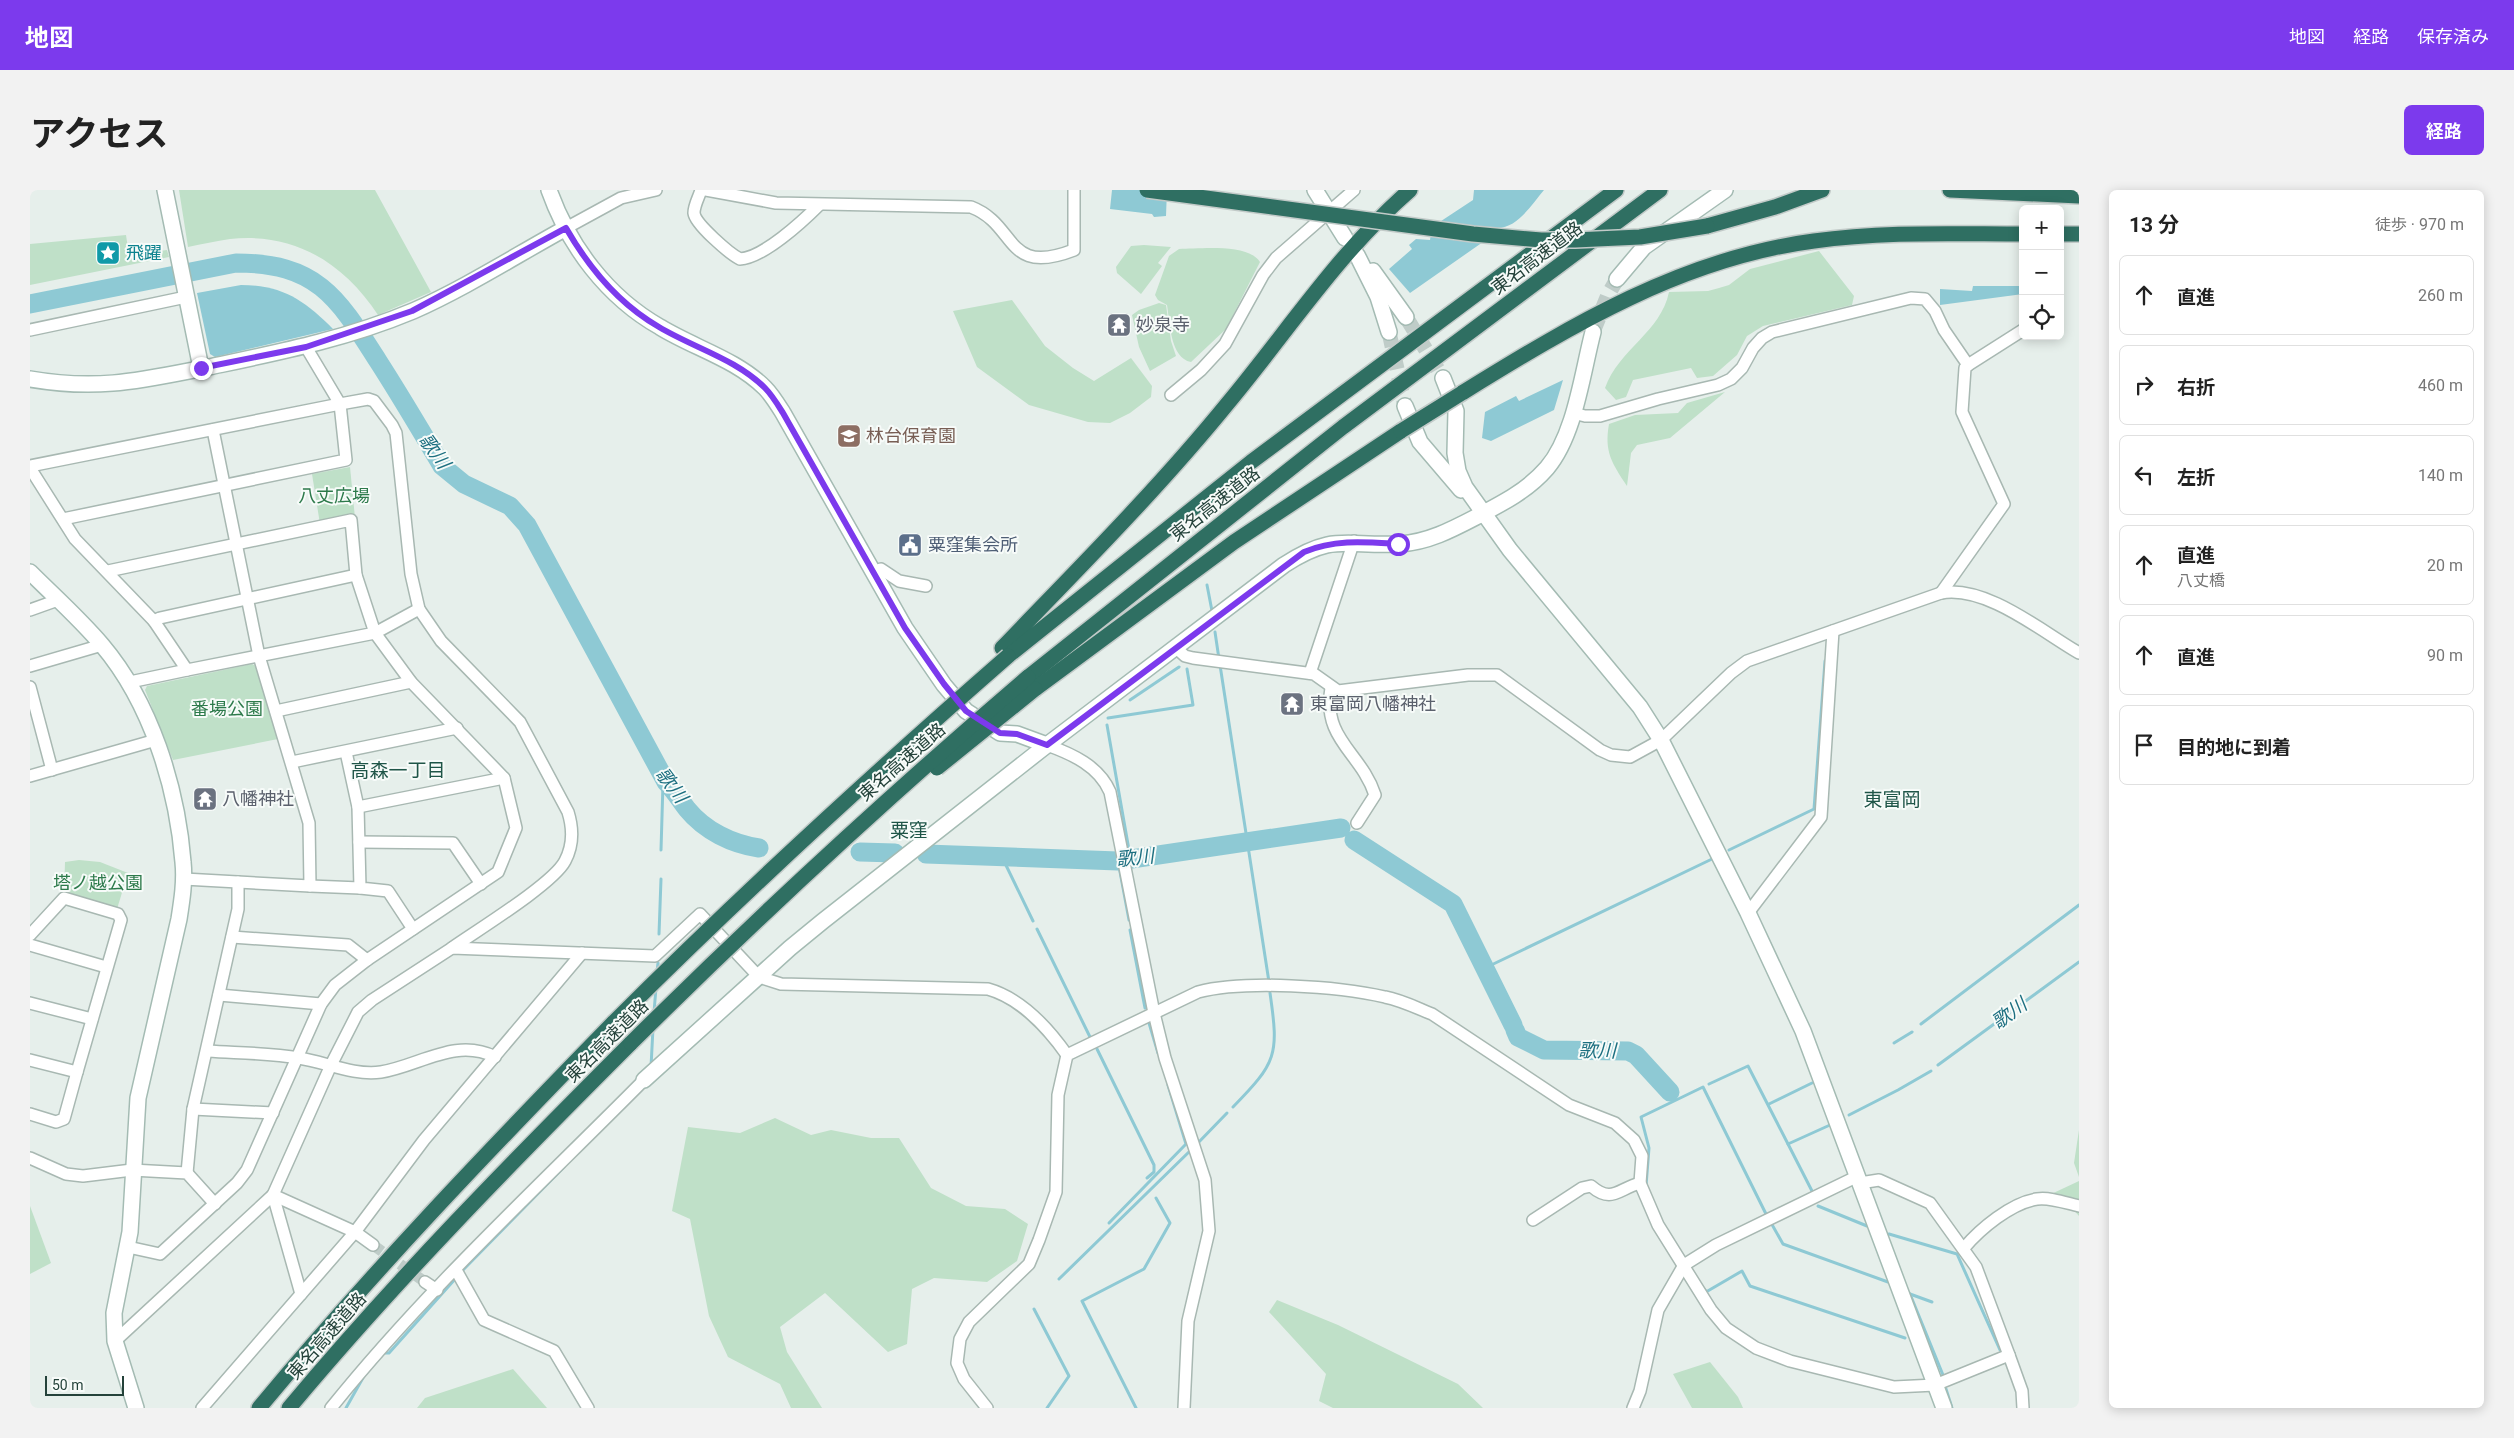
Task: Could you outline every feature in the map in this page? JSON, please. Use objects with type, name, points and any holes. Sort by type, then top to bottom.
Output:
[{"type":"highway","points":[[1146,190],[1464,233],[1533,239],[1615,239],[1707,226],[1775,208],[1822,190]]},
{"type":"highway","points":[[1005,652],[1170,471],[1261,364],[1339,263],[1381,216],[1410,190]]},
{"type":"highway","name":"東名高速道路","points":[[259,1408],[381,1267],[454,1188],[614,1022],[777,863],[1005,652],[1251,462],[1616,190]]},
{"type":"highway","name":"東名高速道路","points":[[289,1408],[400,1281],[474,1202],[631,1043],[791,887],[906,782],[1031,683],[1342,428],[1660,190]]},
{"type":"highway","points":[[1950,190],[2079,196]]},
{"type":"highway","points":[[1031,683],[1234,542],[1401,431],[1567,330],[1626,298],[1678,276],[1730,259],[1786,245],[1841,238],[2019,234]]},
{"type":"highway","points":[[2064,234],[2079,234]]},
{"type":"street","points":[[165,190],[201,368]]},
{"type":"street","points":[[549,190],[566,228],[594,271],[628,305],[659,327],[737,366],[767,389],[783,413],[921,653],[966,711],[1000,733],[1017,734],[1074,755],[1089,766],[1107,785],[1115,807],[1154,1013],[1165,1058],[1205,1180],[1209,1231],[1188,1321],[1184,1408]]},
{"type":"street","points":[[30,379],[76,386],[110,385],[306,347],[374,325],[431,302],[621,198],[656,190]]},
{"type":"street","points":[[701,190],[695,209],[695,217],[707,232],[740,259],[766,247],[793,230],[819,205]]},
{"type":"street","points":[[706,190],[761,202],[819,205],[971,206],[990,217],[1017,250],[1040,258],[1052,257],[1074,250],[1074,190]]},
{"type":"street","points":[[1315,190],[1345,238]]},
{"type":"street","points":[[1170,394],[1218,354],[1231,335],[1270,265],[1328,211],[1354,190]]},
{"type":"street","points":[[1617,279],[1644,247],[1725,190]]},
{"type":"street","points":[[1389,332],[1378,297],[1359,258],[1377,276],[1406,317]]},
{"type":"street","points":[[30,330],[186,293]]},
{"type":"street","points":[[1572,413],[1585,416],[1600,416],[1658,399],[1718,385],[1732,379],[1742,368],[1753,348],[1762,338],[1772,332],[1911,298],[1920,297],[1930,303],[1968,365]]},
{"type":"street","points":[[331,1408],[363,1368],[456,1270],[644,1080],[790,948],[1047,745],[1304,552],[1330,543],[1354,541],[1398,544],[1416,542],[1441,534],[1521,492],[1547,468],[1562,442],[1572,413],[1593,332]]},
{"type":"street","points":[[1941,593],[2004,504],[1962,412],[1965,368],[2019,333]]},
{"type":"street","points":[[63,519],[346,460],[340,404],[306,347]]},
{"type":"street","points":[[1443,378],[1456,411],[1455,453],[1458,471],[1465,487],[1510,550],[1640,707],[1661,740],[1748,913],[1803,1031],[1944,1408]]},
{"type":"street","points":[[115,1341],[273,1195],[331,1065],[358,1012],[372,1000],[452,948],[548,880],[565,862],[570,844],[572,825],[568,812],[520,722],[441,641],[419,609],[411,574],[396,433],[374,401],[368,399],[340,404],[30,467],[75,539],[108,571],[154,621],[187,670]]},
{"type":"street","points":[[1405,406],[1420,442],[1483,513]]},
{"type":"street","points":[[213,430],[260,656],[309,823],[310,886]]},
{"type":"street","points":[[108,571],[351,520],[356,575],[376,633],[411,682],[504,778],[516,828],[498,872],[367,960],[335,985],[321,1004],[273,1113],[246,1170],[237,1183],[160,1254],[128,1248]]},
{"type":"street","points":[[1310,673],[1354,541]]},
{"type":"street","points":[[873,572],[881,569],[898,581],[926,586]]},
{"type":"street","points":[[30,572],[102,645],[130,682],[156,740],[169,780],[183,862],[184,879],[179,919],[138,1098],[128,1248],[114,1313],[115,1341],[136,1408]]},
{"type":"street","points":[[154,621],[160,618],[356,575]]},
{"type":"street","points":[[1176,648],[1189,657],[1310,673],[1326,681],[1331,688],[1338,691],[1468,675],[1497,675],[1584,739],[1611,755],[1630,757],[1661,740],[1731,673],[1747,661],[1941,593],[1952,591],[1969,593],[2000,605],[2079,652]]},
{"type":"street","points":[[30,610],[58,600]]},
{"type":"street","points":[[130,682],[376,633],[419,609]]},
{"type":"street","points":[[1748,913],[1821,817],[1833,631]]},
{"type":"street","points":[[30,666],[102,645]]},
{"type":"street","points":[[276,711],[411,682]]},
{"type":"street","points":[[30,687],[52,770]]},
{"type":"street","points":[[1331,688],[1330,716],[1335,732],[1370,780],[1375,795],[1356,823]]},
{"type":"street","points":[[292,762],[457,728]]},
{"type":"street","points":[[30,776],[156,740]]},
{"type":"street","points":[[346,752],[358,807],[360,888]]},
{"type":"street","points":[[358,807],[504,778]]},
{"type":"street","points":[[359,842],[453,843],[481,884]]},
{"type":"street","points":[[184,879],[388,891],[413,929]]},
{"type":"street","points":[[187,1173],[193,1109],[208,1051],[238,909],[238,882]]},
{"type":"street","points":[[30,935],[64,898],[118,914],[121,920],[64,1119],[56,1122],[30,1114]]},
{"type":"street","points":[[452,948],[655,956],[700,914],[759,977],[781,984],[988,989],[1004,994],[1050,1032],[1067,1055],[1058,1095],[1056,1192],[1029,1264],[969,1322],[960,1339],[957,1364],[964,1379],[987,1408]]},
{"type":"street","points":[[232,938],[348,945],[367,960]]},
{"type":"street","points":[[30,945],[106,967]]},
{"type":"street","points":[[202,1408],[355,1232],[424,1140],[582,953]]},
{"type":"street","points":[[1067,1055],[1198,992],[1218,987],[1256,986],[1338,990],[1386,997],[1432,1014],[1569,1105],[1615,1123],[1634,1140],[1642,1156],[1640,1184],[1658,1225],[1711,1310],[1726,1328],[1756,1348],[1790,1361],[1894,1387],[1919,1388],[1935,1386],[2009,1355]]},
{"type":"street","points":[[219,995],[321,1004]]},
{"type":"street","points":[[30,1003],[92,1019]]},
{"type":"street","points":[[208,1051],[298,1058],[356,1072],[380,1072],[439,1054],[474,1050],[494,1057]]},
{"type":"street","points":[[30,1060],[77,1072]]},
{"type":"street","points":[[193,1109],[273,1113]]},
{"type":"street","points":[[30,1158],[66,1174],[83,1176],[132,1170],[187,1173],[215,1204]]},
{"type":"street","points":[[1633,1408],[1640,1391],[1658,1310],[1684,1265],[1716,1245],[1859,1180],[1879,1180],[1930,1203],[1964,1248],[1976,1267],[2009,1355],[2022,1391],[2023,1408]]},
{"type":"street","points":[[1533,1220],[1582,1188],[1591,1186],[1601,1195],[1612,1196],[1640,1184]]},
{"type":"street","points":[[273,1195],[355,1232],[373,1245]]},
{"type":"street","points":[[273,1195],[301,1294]]},
{"type":"street","points":[[1964,1248],[1992,1221],[2022,1204],[2037,1199],[2079,1206]]},
{"type":"street","points":[[456,1270],[484,1320],[554,1351],[588,1408]]},
{"type":"street","points":[[425,1282],[437,1290]]},
{"type":"green space","points":[[179,190],[375,190],[431,292],[378,315],[350,280],[333,266],[296,246],[253,238],[230,239],[188,247]]},
{"type":"green space","points":[[126,235],[129,255],[167,250],[169,257],[30,285],[30,244]]},
{"type":"green space","points":[[1131,246],[1171,247],[1158,263],[1162,266],[1141,294],[1117,273],[1116,267]]},
{"type":"green space","points":[[1222,248],[1245,252],[1254,256],[1260,262],[1226,329],[1191,362],[1184,359],[1175,347],[1170,329],[1167,305],[1158,300],[1155,295],[1169,256],[1179,249]]},
{"type":"green space","points":[[1819,251],[1854,296],[1852,305],[1763,326],[1747,336],[1737,355],[1713,376],[1697,378],[1691,368],[1633,380],[1626,397],[1616,400],[1605,388],[1611,374],[1620,362],[1658,318],[1665,306],[1669,292],[1708,291],[1719,288],[1729,285],[1750,269]]},
{"type":"green space","points":[[1012,300],[1045,346],[1073,368],[1094,381],[1131,358],[1152,386],[1151,397],[1130,413],[1110,423],[1088,422],[1029,405],[977,367],[953,311]]},
{"type":"green space","points":[[1159,303],[1166,305],[1171,341],[1176,356],[1150,371],[1139,347],[1132,315],[1139,310]]},
{"type":"green space","points":[[1725,392],[1670,438],[1637,445],[1631,453],[1627,486],[1610,457],[1608,442],[1609,424],[1635,415],[1678,413],[1687,403]]},
{"type":"green space","name":"八丈広場","points":[[350,467],[355,518],[320,524],[312,474]]},
{"type":"green space","name":"番場公園","points":[[252,664],[256,666],[278,739],[173,760],[145,690],[147,686]]},
{"type":"green space","name":"塔ノ越公園","points":[[79,860],[100,862],[128,873],[117,909],[64,895],[65,862]]},
{"type":"green space","points":[[775,1118],[811,1135],[831,1130],[871,1138],[899,1138],[931,1188],[966,1206],[1005,1209],[1028,1224],[1017,1261],[987,1282],[934,1278],[912,1289],[907,1344],[888,1352],[825,1293],[780,1327],[787,1352],[822,1408],[791,1408],[780,1384],[728,1357],[709,1316],[690,1219],[672,1211],[688,1127],[740,1133]]},
{"type":"green space","points":[[2079,1130],[2079,1177],[2074,1163]]},
{"type":"green space","points":[[2079,1181],[2079,1216],[2071,1207],[2047,1196]]},
{"type":"green space","points":[[30,1206],[51,1263],[30,1274]]},
{"type":"green space","points":[[1277,1300],[1338,1325],[1458,1384],[1483,1408],[1333,1408],[1319,1401],[1326,1374],[1269,1312]]},
{"type":"green space","points":[[1710,1362],[1738,1397],[1743,1408],[1692,1408],[1673,1374]]},
{"type":"green space","points":[[513,1369],[547,1408],[417,1408],[425,1398]]},
{"type":"water","points":[[1112,190],[1167,190],[1166,216],[1154,217],[1152,214],[1110,209]]},
{"type":"water","points":[[1474,190],[1544,190],[1517,220],[1504,227],[1496,228],[1493,235],[1410,293],[1389,269],[1412,249],[1409,245],[1416,239],[1430,240],[1432,227],[1473,200]]},
{"type":"water","points":[[241,285],[269,288],[292,296],[313,310],[333,329],[215,357],[210,354],[197,293]]},
{"type":"water","points":[[1973,286],[2019,286],[2019,295],[1940,305],[1940,289],[1972,291]]},
{"type":"water","points":[[1563,380],[1554,410],[1491,441],[1482,438],[1485,412],[1516,396],[1519,401]]},
{"type":"waterway","name":"歌川","points":[[30,304],[236,263],[287,269],[306,277],[323,288],[337,302],[364,339],[442,466],[464,484],[510,506],[527,525],[666,782],[687,809],[702,824],[729,840],[759,848]]},
{"type":"waterway","points":[[1207,585],[1212,611]]},
{"type":"waterway","points":[[1215,632],[1219,659]]},
{"type":"waterway","points":[[1729,850],[1814,809],[1825,661]]},
{"type":"waterway","points":[[1220,665],[1269,982]]},
{"type":"waterway","points":[[1130,700],[1179,667]]},
{"type":"waterway","points":[[1108,718],[1193,705],[1187,669]]},
{"type":"waterway","points":[[1107,725],[1129,850]]},
{"type":"waterway","points":[[661,850],[663,783],[666,782]]},
{"type":"waterway","name":"歌川","points":[[926,854],[1118,861],[1341,828]]},
{"type":"waterway","name":"歌川","points":[[1354,840],[1453,904],[1513,1025]]},
{"type":"waterway","name":"歌川","points":[[860,852],[895,853]]},
{"type":"waterway","points":[[1002,857],[1033,921]]},
{"type":"waterway","points":[[1485,968],[1712,859]]},
{"type":"waterway","points":[[1118,861],[1129,920]]},
{"type":"waterway","points":[[659,934],[661,879]]},
{"type":"waterway","points":[[1921,1024],[2079,905]]},
{"type":"waterway","points":[[1037,929],[1091,1039]]},
{"type":"waterway","points":[[1130,930],[1145,1008]]},
{"type":"waterway","name":"歌川","points":[[1938,1065],[2079,962]]},
{"type":"waterway","points":[[657,972],[658,963]]},
{"type":"waterway","points":[[654,1012],[656,988]]},
{"type":"waterway","points":[[1233,1107],[1259,1079],[1271,1056],[1274,1044],[1274,1031],[1270,993]]},
{"type":"waterway","points":[[1149,1023],[1158,1053]]},
{"type":"waterway","points":[[651,1067],[653,1028]]},
{"type":"waterway","name":"歌川","points":[[1515,1030],[1518,1037],[1544,1050],[1628,1051],[1636,1055],[1670,1092]]},
{"type":"waterway","points":[[1894,1043],[1912,1032]]},
{"type":"waterway","points":[[1097,1049],[1154,1165],[1154,1172],[1147,1178]]},
{"type":"waterway","name":"歌川","points":[[1709,1084],[1748,1066],[1788,1144],[1830,1125]]},
{"type":"waterway","name":"歌川","points":[[1849,1115],[1931,1071]]},
{"type":"waterway","points":[[1769,1104],[1812,1083]]},
{"type":"waterway","points":[[1109,1223],[1186,1144],[1168,1085]]},
{"type":"waterway","name":"歌川","points":[[1646,1186],[1649,1148],[1641,1117],[1703,1087],[1767,1216]]},
{"type":"waterway","points":[[1196,1145],[1227,1113]]},
{"type":"waterway","points":[[1788,1144],[1812,1191]]},
{"type":"waterway","points":[[1059,1279],[1192,1149]]},
{"type":"waterway","points":[[460,1273],[564,1167]]},
{"type":"waterway","points":[[1136,1408],[1082,1301],[1144,1269],[1170,1223],[1156,1198]]},
{"type":"waterway","points":[[1818,1206],[1867,1226]]},
{"type":"waterway","points":[[1770,1221],[1783,1244],[1888,1282]]},
{"type":"waterway","points":[[1889,1234],[1957,1254],[2000,1350]]},
{"type":"waterway","points":[[1705,1290],[1706,1292],[1742,1271],[1750,1286],[1905,1338]]},
{"type":"waterway","points":[[382,1353],[389,1353],[456,1278]]},
{"type":"waterway","points":[[1910,1294],[1943,1375]]},
{"type":"waterway","points":[[1910,1294],[1932,1302]]},
{"type":"waterway","points":[[1034,1309],[1069,1376],[1047,1408]]},
{"type":"waterway","points":[[346,1408],[364,1376]]},
{"type":"waterway","points":[[1946,1389],[1952,1408]]},
{"type":"tunnel","points":[[1593,332],[1608,295],[1617,279]]},
{"type":"tunnel","points":[[1406,317],[1443,378]]},
{"type":"tunnel","points":[[1389,332],[1405,406]]},
{"type":"tunnel","points":[[373,1245],[425,1282]]},
{"type":"place","name":"飛躍","points":[[108,253]]},
{"type":"place","name":"妙泉寺","points":[[1119,325]]},
{"type":"place","name":"林台保育園","points":[[849,436]]},
{"type":"place","name":"粟窪集会所","points":[[910,545]]},
{"type":"place","name":"東富岡八幡神社","points":[[1292,704]]},
{"type":"place","name":"八幡神社","points":[[205,799]]},
{"type":"district","name":"高森一丁目","points":[[398,770]]},
{"type":"district","name":"東富岡","points":[[1892,799]]},
{"type":"district","name":"粟窪","points":[[909,830]]},
{"type":"route","points":[[201,368],[306,347],[412,311],[566,228],[580,253],[594,271],[628,305],[673,335],[750,374],[767,389],[783,413],[905,628],[935,673],[966,711],[1000,733],[1017,734],[1047,745],[1284,565],[1304,552],[1330,543],[1354,541],[1398,544]]}]
